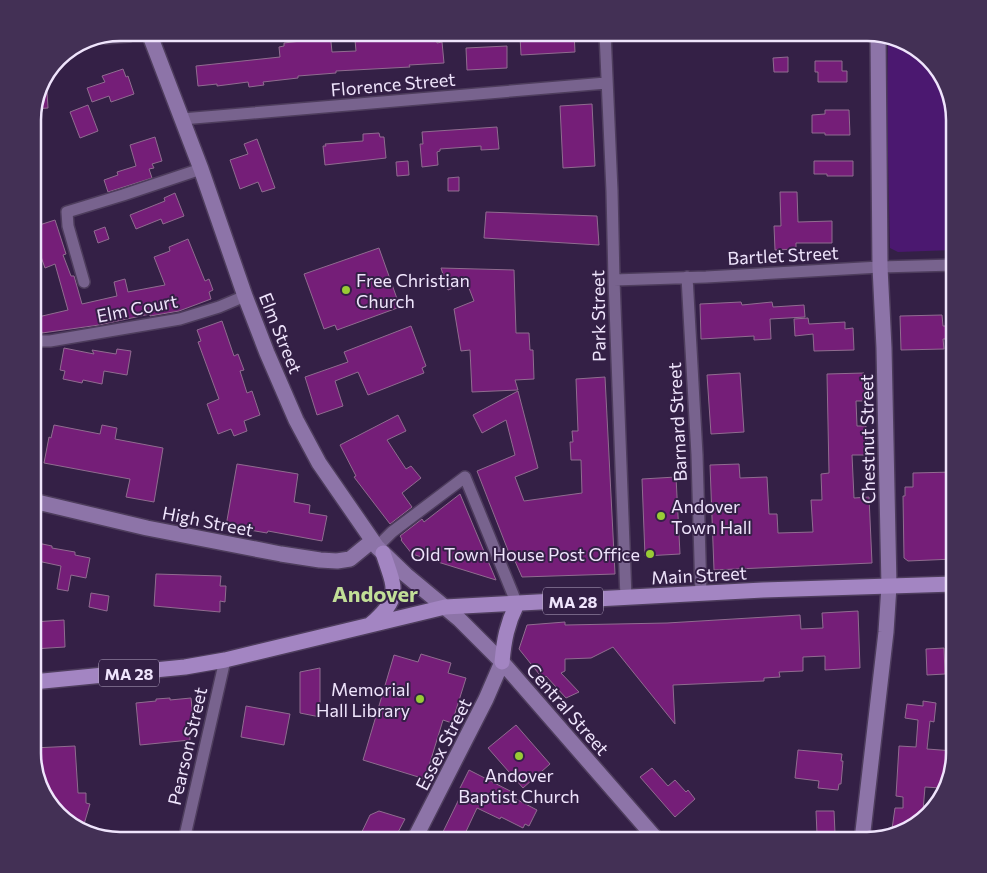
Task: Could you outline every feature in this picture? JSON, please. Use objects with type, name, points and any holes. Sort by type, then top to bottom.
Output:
[{"type":"main road","name":"Elm Street","points":[[152,41],[201,169],[245,296],[307,443],[377,547],[445,608]]},
{"type":"main road","name":"Chestnut Street","points":[[863,832],[886,632],[889,586],[884,354],[880,267],[878,42]]},
{"type":"main road","name":"High Street","points":[[41,503],[147,528],[320,560],[337,561],[350,559],[377,547]]},
{"type":"main road","points":[[370,626],[389,607],[394,593],[393,582],[377,547]]},
{"type":"main road","name":"Main Street","points":[[445,608],[763,590],[946,584]]},
{"type":"main road","points":[[502,662],[503,644],[508,622],[517,604]]},
{"type":"main road","name":"MA 28","points":[[41,681],[185,667],[225,660],[445,608]]},
{"type":"main road","name":"Central Street","points":[[445,608],[459,619],[502,662],[650,832]]},
{"type":"main road","name":"Essex Street","points":[[418,832],[486,699],[502,662]]},
{"type":"street","name":"Park Street","points":[[605,41],[626,598]]},
{"type":"street","name":"Florence Street","points":[[182,119],[606,83]]},
{"type":"street","points":[[84,282],[68,226],[67,212],[201,169]]},
{"type":"street","name":"Bartlet Street","points":[[614,280],[946,265]]},
{"type":"street","name":"Barnard Street","points":[[687,277],[697,456],[701,594]]},
{"type":"street","name":"Elm Court","points":[[41,341],[180,319],[219,307],[245,296]]},
{"type":"street","points":[[377,547],[392,532],[465,477],[517,604]]},
{"type":"street","name":"Pearson Street","points":[[186,832],[225,660]]},
{"type":"shaded area","points":[[888,45],[897,47],[923,64],[938,85],[943,100],[946,115],[946,250],[898,252],[890,248],[887,110]]},
{"type":"building","points":[[331,41],[332,52],[356,51],[355,41],[437,41],[437,43],[442,42],[444,63],[336,71],[336,73],[298,76],[298,78],[263,82],[264,85],[249,87],[248,82],[217,86],[217,84],[198,86],[196,66],[280,57],[279,47],[284,46],[284,43]]},
{"type":"building","points":[[520,41],[574,41],[575,52],[521,55]]},
{"type":"building","points":[[507,46],[507,68],[467,70],[466,48]]},
{"type":"building","points":[[788,57],[788,72],[774,72],[773,58]]},
{"type":"building","points":[[815,61],[842,61],[842,71],[847,71],[847,82],[818,82],[818,72],[815,72]]},
{"type":"building","points":[[123,69],[126,77],[128,76],[134,94],[111,102],[109,96],[92,102],[87,88],[105,82],[102,76]]},
{"type":"building","points":[[47,90],[48,108],[42,108]]},
{"type":"building","points":[[592,104],[595,166],[563,168],[560,106]]},
{"type":"building","points":[[88,105],[98,131],[80,138],[70,112]]},
{"type":"building","points":[[825,110],[849,110],[850,135],[812,133],[812,115],[825,114]]},
{"type":"building","points":[[497,127],[499,149],[481,150],[481,146],[440,149],[437,152],[438,165],[422,167],[420,144],[423,144],[422,132]]},
{"type":"building","points":[[379,133],[380,137],[384,137],[386,158],[325,165],[323,146],[326,146],[325,144],[363,141],[363,134]]},
{"type":"building","points":[[155,137],[162,161],[152,164],[154,168],[149,169],[152,178],[108,192],[104,180],[118,175],[117,172],[136,166],[130,145]]},
{"type":"building","points":[[257,139],[275,188],[262,192],[258,182],[240,189],[230,160],[248,154],[244,144]]},
{"type":"building","points":[[408,161],[409,175],[397,176],[396,162]]},
{"type":"building","points":[[814,161],[853,161],[853,176],[814,174]]},
{"type":"building","points":[[459,177],[459,191],[448,191],[448,178]]},
{"type":"building","points":[[780,192],[797,192],[798,222],[832,221],[832,243],[796,243],[796,249],[775,250],[774,226],[781,226]]},
{"type":"building","points":[[175,193],[184,216],[163,224],[161,219],[136,229],[130,215],[165,201],[164,198]]},
{"type":"building","points":[[486,212],[597,216],[599,245],[484,238]]},
{"type":"building","points":[[55,220],[66,254],[63,255],[71,276],[74,276],[82,304],[117,296],[114,282],[125,279],[128,292],[165,285],[154,257],[170,251],[169,247],[188,239],[205,281],[209,279],[213,290],[209,292],[211,299],[179,311],[150,316],[150,314],[99,325],[42,333],[41,316],[68,310],[55,264],[45,268],[41,257],[41,224]]},
{"type":"building","points":[[105,227],[109,239],[98,243],[94,231]]},
{"type":"building","name":"Free Christian Church","points":[[379,248],[400,307],[337,330],[335,325],[324,329],[304,274]]},
{"type":"building","points":[[441,268],[514,270],[516,333],[529,333],[530,350],[533,350],[534,379],[515,380],[518,390],[472,392],[470,350],[461,351],[454,309],[474,301],[467,283],[448,290]]},
{"type":"building","points":[[741,302],[742,305],[772,302],[773,307],[804,305],[805,317],[770,319],[771,339],[754,340],[754,336],[701,339],[700,304]]},
{"type":"building","points":[[942,315],[943,326],[946,326],[946,339],[943,339],[944,349],[901,350],[900,316]]},
{"type":"building","points":[[808,318],[809,324],[845,322],[845,329],[853,328],[854,350],[814,351],[813,334],[795,336],[794,319]]},
{"type":"building","points":[[222,321],[234,356],[238,354],[244,370],[240,371],[247,393],[252,391],[260,415],[244,421],[247,431],[234,436],[231,429],[218,434],[207,404],[219,399],[198,342],[201,341],[197,330]]},
{"type":"building","points":[[411,326],[426,366],[422,368],[424,373],[368,395],[358,372],[335,381],[343,406],[317,415],[305,377],[348,362],[344,352]]},
{"type":"building","points":[[64,348],[94,354],[92,350],[116,354],[117,349],[131,351],[127,375],[104,371],[102,384],[83,380],[82,383],[63,379],[65,371],[60,370]]},
{"type":"building","points":[[740,373],[744,432],[711,434],[707,375]]},
{"type":"building","points":[[864,373],[865,401],[856,401],[857,426],[866,426],[867,455],[852,455],[854,498],[869,497],[872,563],[714,570],[710,465],[739,464],[740,478],[767,477],[769,514],[777,514],[778,533],[813,532],[811,500],[822,500],[821,474],[829,473],[827,374]]},
{"type":"building","points":[[605,377],[615,574],[522,577],[511,552],[509,553],[477,471],[515,455],[506,420],[482,433],[473,415],[518,391],[538,468],[515,477],[524,501],[582,493],[581,460],[571,460],[570,442],[573,442],[572,431],[578,431],[576,379]]},
{"type":"building","points":[[398,415],[406,431],[387,440],[406,469],[411,466],[421,478],[402,493],[412,507],[390,524],[354,477],[356,476],[340,445]]},
{"type":"building","points":[[54,425],[100,434],[102,425],[117,428],[115,439],[163,448],[154,502],[126,497],[130,479],[44,463],[49,437],[51,438]]},
{"type":"building","points":[[237,464],[298,474],[294,502],[310,505],[309,513],[327,516],[322,541],[268,531],[267,533],[226,526]]},
{"type":"building","points":[[946,472],[946,559],[908,561],[904,558],[903,496],[905,496],[905,487],[913,487],[913,473]]},
{"type":"building","name":"Andover Town Hall","points":[[676,477],[680,554],[645,556],[642,479]]},
{"type":"building","points":[[460,494],[496,580],[412,554],[401,540],[400,536],[422,519],[424,522]]},
{"type":"building","points":[[41,544],[52,546],[52,548],[75,552],[75,555],[90,558],[86,578],[71,575],[68,591],[57,589],[61,566],[41,562]]},
{"type":"building","points":[[156,574],[221,576],[220,586],[226,586],[225,602],[220,601],[220,612],[154,606]]},
{"type":"building","points":[[91,593],[109,596],[107,611],[89,607]]},
{"type":"building","points":[[858,611],[860,668],[825,670],[825,656],[803,657],[803,671],[779,672],[780,677],[764,678],[764,681],[673,685],[675,724],[613,647],[591,658],[565,659],[565,671],[561,673],[579,692],[566,698],[546,676],[543,679],[519,649],[527,625],[565,622],[565,625],[667,623],[800,615],[801,629],[823,628],[822,613]]},
{"type":"building","points":[[64,620],[65,647],[41,648],[41,621]]},
{"type":"building","points":[[944,648],[945,674],[927,675],[926,649]]},
{"type":"building","name":"Memorial Hall Library","points":[[421,654],[451,663],[448,673],[466,678],[452,723],[443,720],[425,779],[363,760],[394,655],[418,662]]},
{"type":"building","points":[[320,668],[320,717],[300,713],[300,672]]},
{"type":"building","points":[[170,698],[170,700],[191,698],[194,728],[189,728],[190,740],[140,745],[136,703]]},
{"type":"building","points":[[923,701],[936,703],[934,722],[930,721],[927,749],[946,750],[944,768],[937,788],[925,787],[923,809],[911,818],[892,827],[895,808],[903,808],[903,797],[896,796],[899,746],[916,747],[918,720],[905,718],[907,704],[923,706]]},
{"type":"building","points":[[246,706],[290,714],[284,745],[241,737]]},
{"type":"building","name":"Andover Baptist Church","points":[[516,725],[550,764],[523,788],[488,748]]},
{"type":"building","points":[[75,746],[78,793],[86,793],[86,803],[90,804],[84,823],[64,809],[49,788],[41,758],[41,748]]},
{"type":"building","points":[[798,750],[842,754],[841,784],[839,784],[838,790],[818,788],[819,781],[795,778]]},
{"type":"building","points":[[652,768],[668,786],[675,780],[686,792],[688,790],[695,799],[675,817],[640,777]]},
{"type":"building","points":[[469,770],[516,794],[512,797],[537,810],[529,826],[525,824],[523,828],[477,808],[466,832],[443,832],[462,792],[459,790]]},
{"type":"building","points":[[379,811],[405,819],[398,832],[362,832],[370,815]]},
{"type":"building","points":[[816,811],[834,811],[835,832],[817,832]]},
{"type":"place","name":"Free Christian Church","points":[[346,290]]},
{"type":"place","name":"Andover Town Hall","points":[[661,516]]},
{"type":"place","name":"Old Town House Post Office","points":[[650,554]]},
{"type":"place","name":"Memorial Hall Library","points":[[420,699]]},
{"type":"place","name":"Andover Baptist Church","points":[[519,756]]},
{"type":"district","name":"Andover","points":[[375,593]]}]
